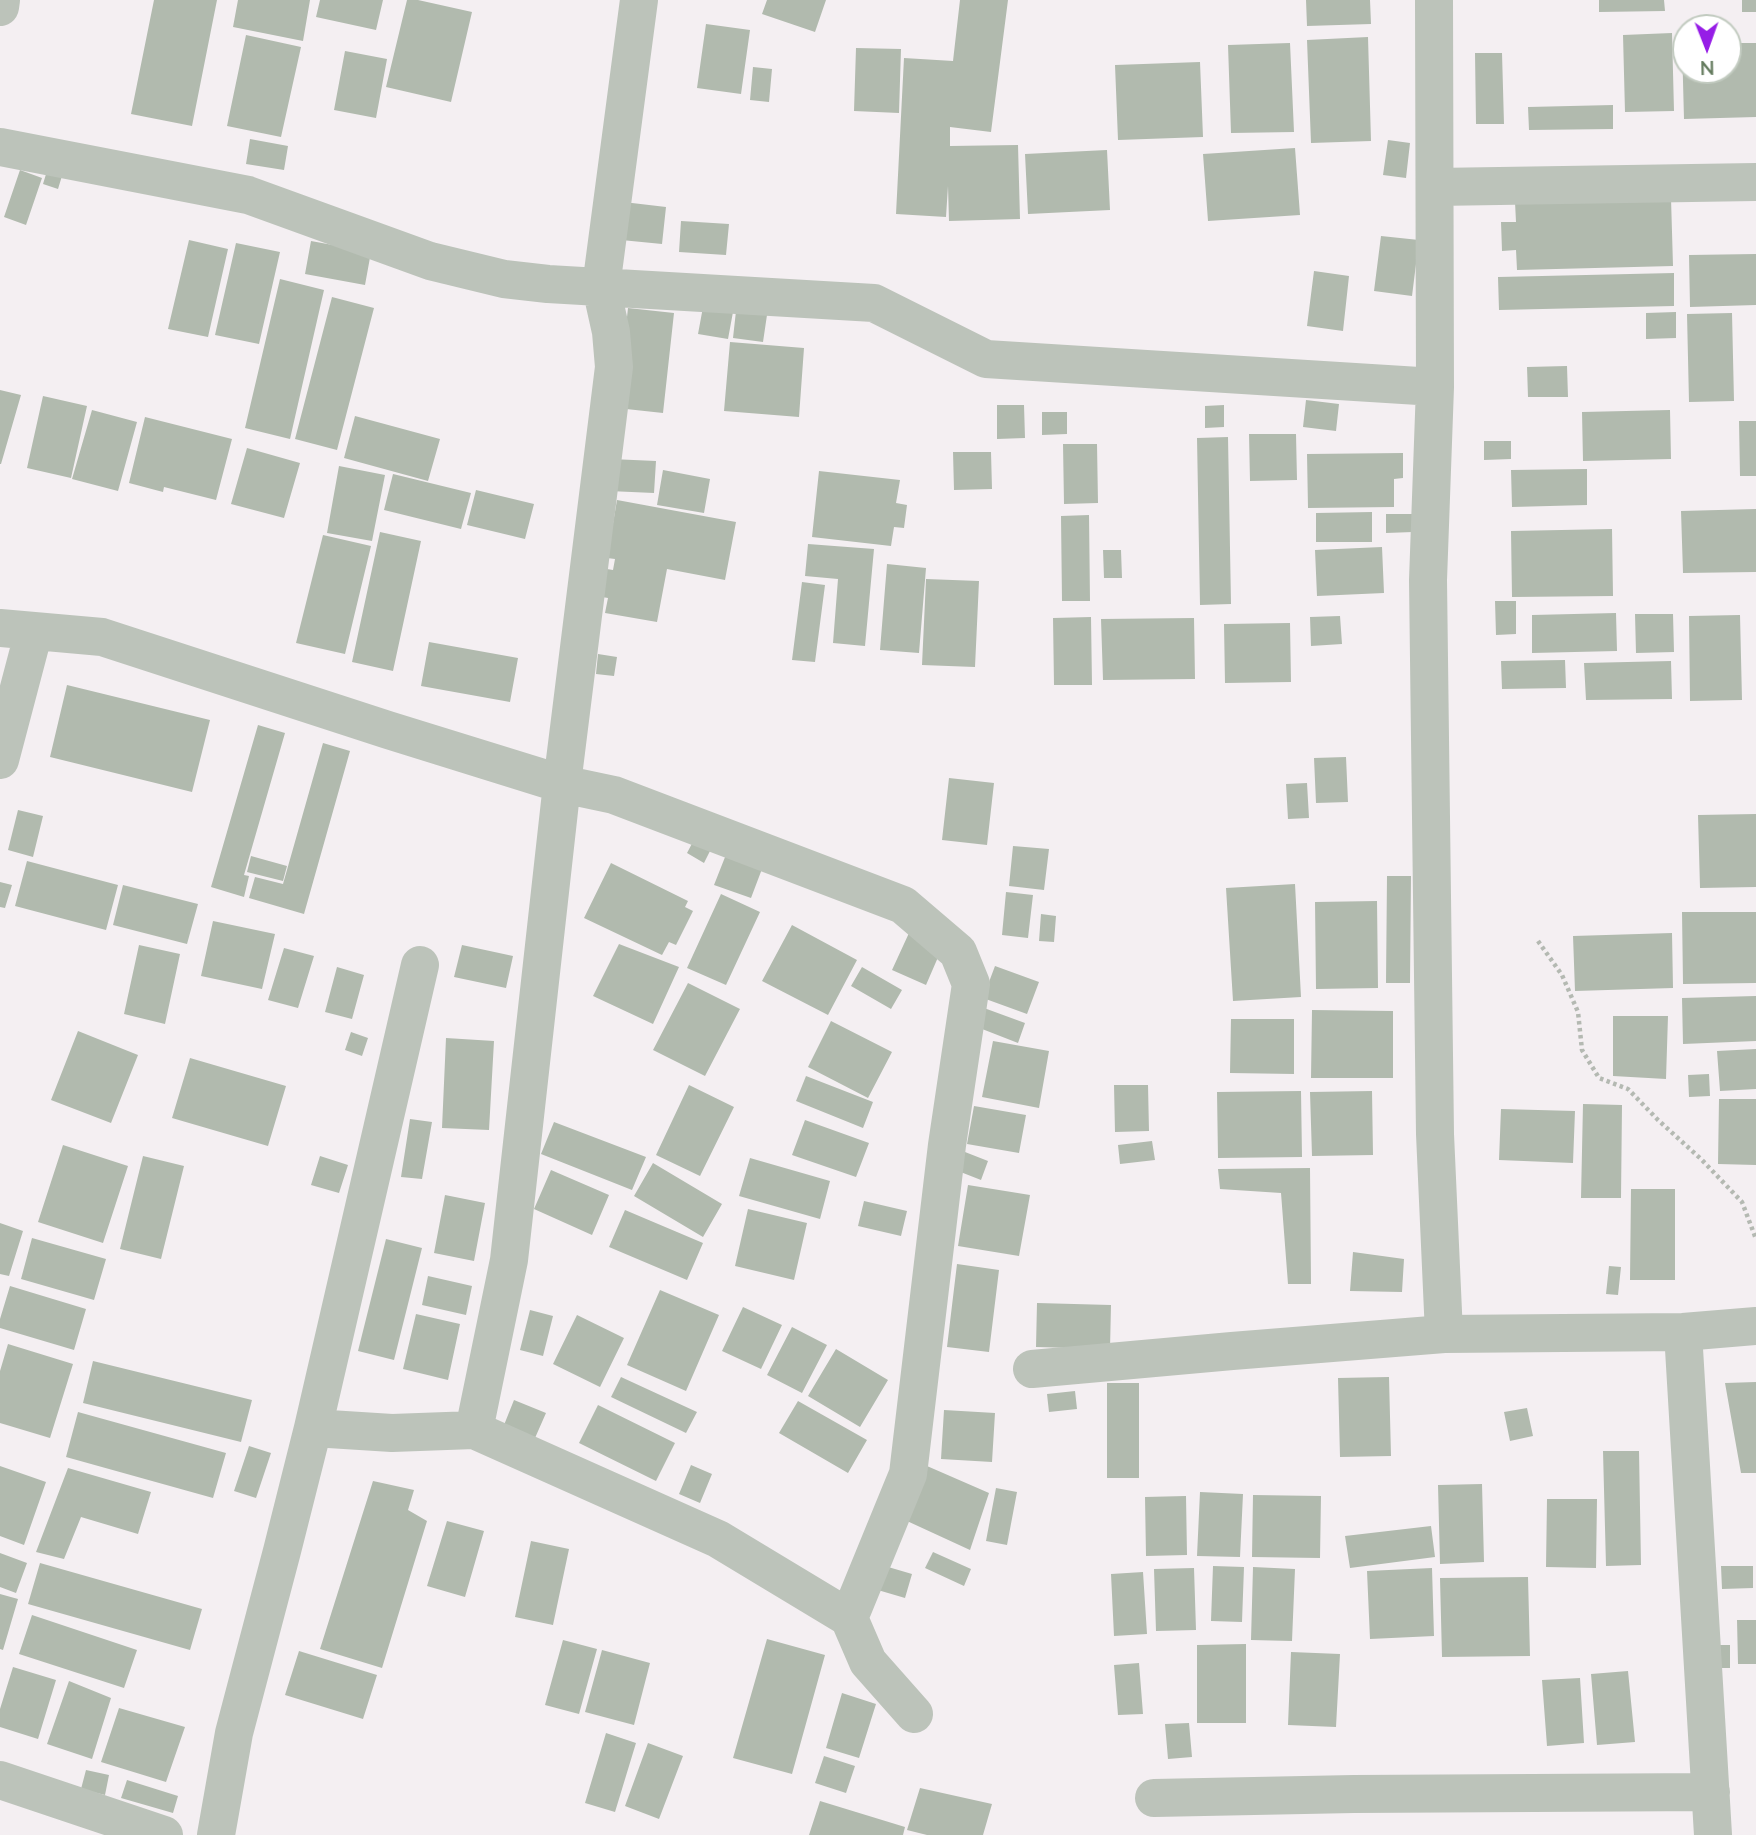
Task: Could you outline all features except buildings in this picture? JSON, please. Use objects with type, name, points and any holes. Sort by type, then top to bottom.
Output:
[{"type":"street","points":[[0,6],[1,0]]},
{"type":"street","points":[[474,1430],[509,1260],[562,784],[614,367],[611,331],[601,287],[639,0]]},
{"type":"street","points":[[1434,0],[1436,387],[1428,580],[1435,1135],[1444,1334]]},
{"type":"street","points":[[0,147],[248,195],[429,261],[504,279],[548,284],[874,303],[986,359],[1436,387]]},
{"type":"street","points":[[1435,187],[1756,182]]},
{"type":"street","points":[[0,760],[17,629],[102,637],[562,784],[614,795],[903,905],[958,953],[971,984],[947,1146],[908,1474],[849,1618]]},
{"type":"street","points":[[216,1835],[234,1732],[313,1427],[420,965]]},
{"type":"street","points":[[1032,1369],[1444,1334],[1683,1332],[1756,1326]]},
{"type":"street","points":[[1683,1332],[1713,1835]]},
{"type":"street","points":[[313,1427],[392,1433],[474,1430],[718,1539],[849,1618],[868,1662],[914,1714]]},
{"type":"street","points":[[0,1780],[164,1835]]},
{"type":"street","points":[[1154,1798],[1711,1792]]},
{"type":"path","points":[[1538,940],[1562,975],[1578,1013],[1582,1050],[1599,1078],[1628,1089],[1701,1159],[1742,1202],[1756,1239]]}]
